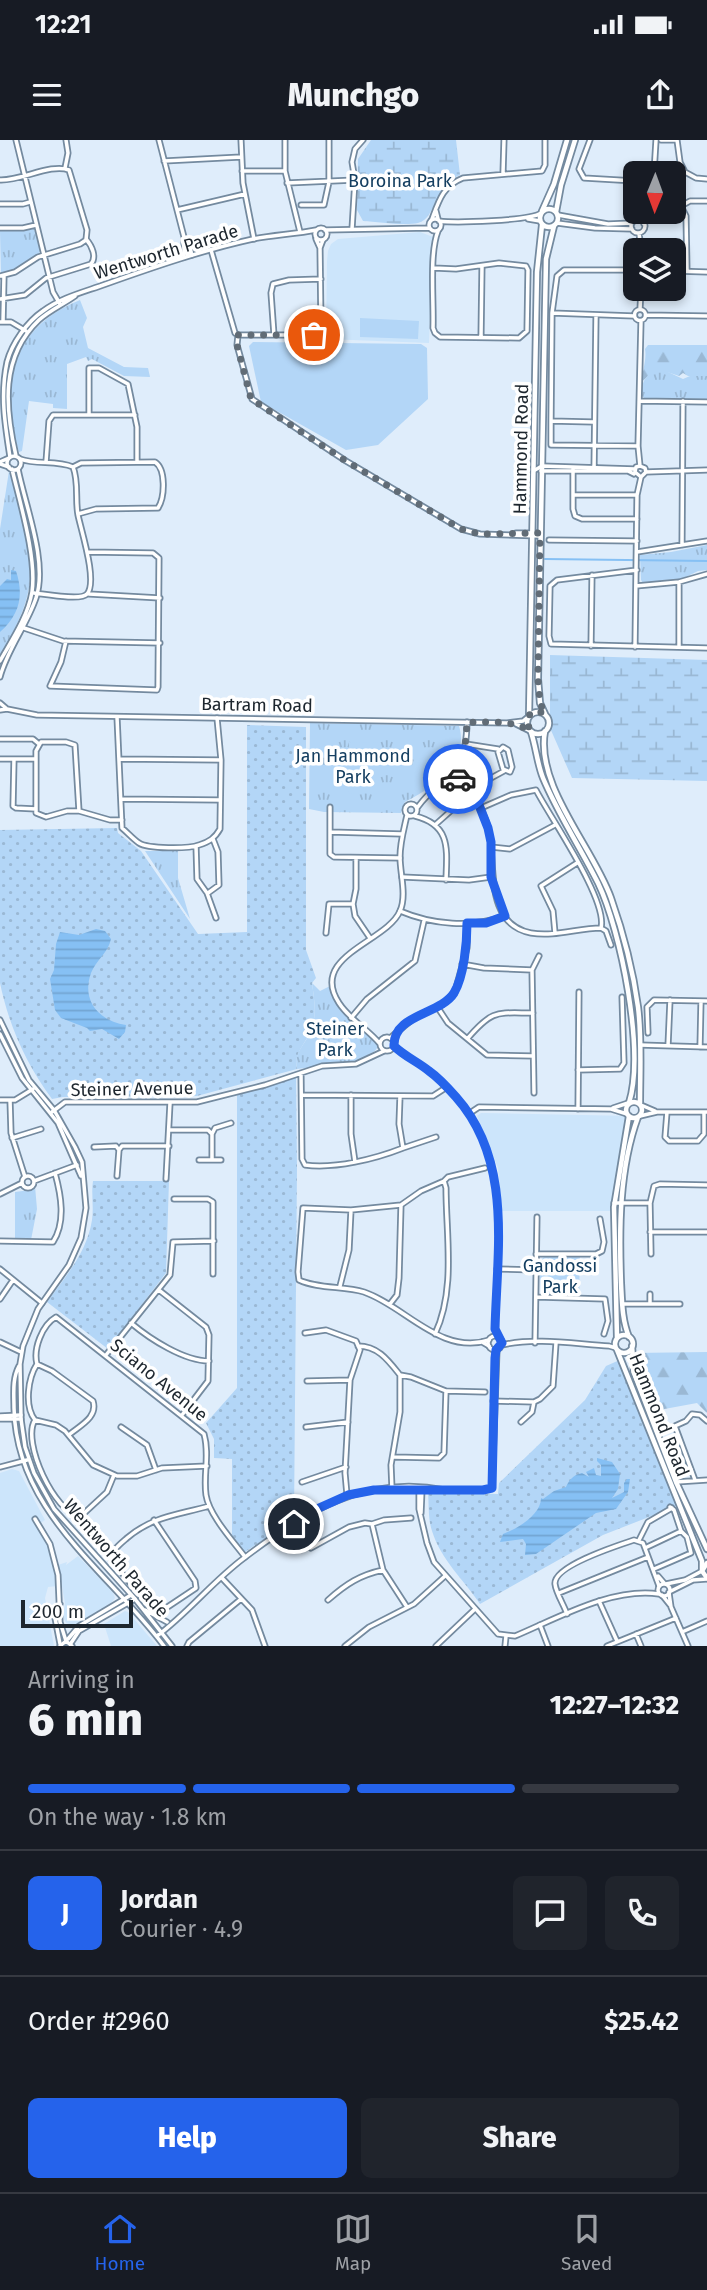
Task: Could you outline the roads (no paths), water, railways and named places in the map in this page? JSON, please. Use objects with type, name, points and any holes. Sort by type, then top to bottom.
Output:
[{"type":"main road","name":"Hammond Road","points":[[545,714],[540,703],[538,679],[540,469],[537,272],[541,212],[554,184],[567,140]]},
{"type":"main road","name":"Hammond Road","points":[[528,716],[533,534],[540,469],[546,259],[561,185],[575,140]]},
{"type":"main road","points":[[541,212],[550,209],[557,214]]},
{"type":"main road","points":[[541,223],[549,228],[555,225]]},
{"type":"main road","points":[[538,711],[545,714],[549,720],[543,751],[548,774],[601,874],[619,922],[638,1008],[640,1104],[643,1109],[639,1116],[628,1115],[626,1108],[634,1082],[632,1016],[612,920],[597,881],[541,775],[531,731],[527,725],[528,716],[538,711]]},
{"type":"main road","points":[[531,731],[536,734],[545,731]]},
{"type":"main road","points":[[629,1103],[640,1104]]},
{"type":"main road","name":"Hammond Road","points":[[617,1339],[614,1203],[628,1115]]},
{"type":"main road","name":"Hammond Road","points":[[629,1337],[622,1304],[621,1203],[631,1144],[639,1116]]},
{"type":"main road","points":[[622,1335],[629,1337],[632,1346],[626,1352],[617,1349],[617,1339],[622,1335]]},
{"type":"main road","name":"Hammond Road","points":[[632,1346],[634,1373],[676,1482],[707,1549]]},
{"type":"main road","name":"Hammond Road","points":[[617,1349],[624,1361],[646,1426],[707,1578]]},
{"type":"main road","points":[[702,1571],[707,1563]]},
{"type":"street","points":[[16,140],[36,225],[59,304]]},
{"type":"street","points":[[65,140],[68,153],[65,168]]},
{"type":"street","points":[[159,140],[184,237],[192,255]]},
{"type":"street","points":[[241,140],[245,194],[254,239]]},
{"type":"street","points":[[285,140],[287,183],[302,232]]},
{"type":"street","points":[[301,205],[324,205],[329,182],[329,140]]},
{"type":"street","points":[[352,229],[355,180],[352,162],[353,153],[361,140]]},
{"type":"street","points":[[503,140],[503,173]]},
{"type":"street","points":[[435,239],[430,225],[443,192],[454,181],[470,176],[542,171],[545,165],[545,140]]},
{"type":"street","points":[[590,140],[579,169],[584,178],[623,180]]},
{"type":"street","points":[[656,161],[659,140],[677,140],[680,161]]},
{"type":"street","points":[[164,161],[241,157]]},
{"type":"street","points":[[0,180],[65,168]]},
{"type":"street","points":[[2,299],[25,295],[50,276],[93,262],[92,247],[86,239],[87,230],[72,174],[65,168]]},
{"type":"street","points":[[242,171],[285,171]]},
{"type":"street","points":[[686,173],[696,178],[707,179]]},
{"type":"street","points":[[287,183],[355,180]]},
{"type":"street","points":[[177,210],[245,194]]},
{"type":"street","points":[[686,202],[707,201]]},
{"type":"street","points":[[0,204],[23,205],[30,202]]},
{"type":"street","points":[[434,268],[522,264],[528,270],[527,331],[519,338],[440,337],[435,333],[434,268],[435,239],[439,229],[436,209]]},
{"type":"street","points":[[526,219],[541,212]]},
{"type":"street","points":[[557,214],[608,225],[623,224]]},
{"type":"street","points":[[686,214],[687,271],[707,272]]},
{"type":"street","points":[[320,248],[326,230],[420,226],[439,220],[452,223],[526,219],[541,223]]},
{"type":"street","points":[[430,225],[439,229],[452,223]]},
{"type":"street","points":[[632,224],[632,229]]},
{"type":"street","points":[[639,233],[644,224]]},
{"type":"street","points":[[0,228],[36,225]]},
{"type":"street","points":[[555,225],[632,229],[639,233]]},
{"type":"street","name":"Wentworth Parade","points":[[35,593],[29,544],[10,468],[2,404],[5,370],[26,331],[59,304],[77,295],[184,257],[254,239],[320,228],[326,230]]},
{"type":"street","points":[[211,250],[232,330],[238,335],[314,335],[321,328],[320,248],[316,230]]},
{"type":"street","points":[[325,238],[337,231]]},
{"type":"street","name":"Wentworth Parade","points":[[302,232],[316,238],[325,238]]},
{"type":"street","points":[[639,233],[640,238]]},
{"type":"street","points":[[184,237],[184,257]]},
{"type":"street","points":[[26,331],[11,323],[1,322],[2,276],[15,272],[32,259],[80,244],[86,239]]},
{"type":"street","points":[[481,337],[482,266]]},
{"type":"street","points":[[623,270],[559,271],[552,313],[551,445],[638,446]]},
{"type":"street","points":[[274,335],[271,293],[273,284],[289,280],[321,279]]},
{"type":"street","points":[[640,301],[640,309],[646,315],[707,316]]},
{"type":"street","points":[[634,316],[640,309]]},
{"type":"street","points":[[552,313],[634,316],[640,321]]},
{"type":"street","points":[[594,469],[596,315]]},
{"type":"street","points":[[640,466],[640,321],[646,315]]},
{"type":"street","points":[[238,335],[237,345],[251,399],[346,461],[461,529],[480,534],[540,535]]},
{"type":"street","points":[[89,414],[89,368],[99,368],[128,384],[135,415],[137,462]]},
{"type":"street","name":"Wentworth Parade","points":[[0,677],[1,669],[35,593],[39,572],[36,544],[6,404],[5,370]]},
{"type":"street","points":[[639,401],[707,402]]},
{"type":"street","points":[[682,545],[683,401]]},
{"type":"street","points":[[46,463],[49,421],[53,415],[135,415]]},
{"type":"street","points":[[551,421],[593,422]]},
{"type":"street","points":[[0,463],[18,457],[30,463]]},
{"type":"street","points":[[73,467],[81,463],[155,462],[160,465],[162,472],[161,503],[158,508],[96,509],[78,514]]},
{"type":"street","points":[[0,463],[10,468],[30,463],[65,463],[73,467]]},
{"type":"street","points":[[540,469],[635,471],[640,466]]},
{"type":"street","points":[[640,466],[645,468],[646,472]]},
{"type":"street","points":[[73,467],[78,514],[88,552],[88,594]]},
{"type":"street","points":[[573,469],[573,512],[578,518],[637,519]]},
{"type":"street","points":[[635,647],[637,495],[641,477],[646,472],[707,470]]},
{"type":"street","points":[[635,471],[641,477]]},
{"type":"street","points":[[573,495],[637,495]]},
{"type":"street","points":[[549,540],[637,541]]},
{"type":"street","points":[[636,555],[707,541]]},
{"type":"street","points":[[66,642],[61,662],[50,686],[157,690],[160,643],[159,558],[153,553],[88,552]]},
{"type":"street","points":[[636,570],[557,580],[550,586],[551,644],[707,648]]},
{"type":"street","points":[[636,586],[679,582],[707,574]]},
{"type":"street","points":[[591,646],[592,575]]},
{"type":"street","points":[[679,582],[679,647]]},
{"type":"street","points":[[35,593],[62,597],[83,597],[88,594],[160,598]]},
{"type":"street","points":[[21,627],[66,642],[160,643]]},
{"type":"street","name":"Wentworth Parade","points":[[0,661],[21,627]]},
{"type":"street","points":[[0,703],[7,709]]},
{"type":"street","name":"Bartram Road","points":[[0,710],[37,715],[508,723],[523,721],[528,716]]},
{"type":"street","points":[[117,717],[122,828],[140,844],[152,847],[196,846],[213,839],[220,829],[221,760],[217,718]]},
{"type":"street","points":[[467,722],[466,744],[459,766],[422,801],[405,823],[400,858],[400,911],[392,922],[340,961],[333,977],[335,996],[351,1018],[373,1035],[391,1043],[447,1087],[470,1113],[490,1154],[497,1190],[495,1329],[500,1341]]},
{"type":"street","name":"Bartram Road","points":[[508,723],[531,731]]},
{"type":"street","points":[[0,738],[33,739],[39,744],[66,742],[75,745],[79,811]]},
{"type":"street","points":[[39,744],[36,759],[38,815],[43,817],[66,811],[79,811],[110,820],[122,820]]},
{"type":"street","points":[[466,744],[495,747],[499,750],[504,771]]},
{"type":"street","points":[[435,825],[470,791],[504,771],[510,772],[512,769],[508,750],[503,747],[499,750]]},
{"type":"street","points":[[0,759],[36,759]]},
{"type":"street","points":[[14,759],[13,806],[36,809]]},
{"type":"street","points":[[119,759],[221,760]]},
{"type":"street","points":[[453,774],[470,791],[481,808],[491,847],[491,877],[505,916],[519,929],[528,932],[555,933],[601,928],[606,931],[611,945]]},
{"type":"street","points":[[481,808],[536,790],[578,862],[601,914],[601,928]]},
{"type":"street","points":[[120,799],[220,800]]},
{"type":"street","points":[[330,807],[330,854],[334,858],[400,858]]},
{"type":"street","points":[[413,812],[442,832],[446,844],[446,880]]},
{"type":"street","points":[[491,847],[510,849],[555,825]]},
{"type":"street","points":[[330,832],[402,834]]},
{"type":"street","points":[[207,893],[219,885],[218,852],[213,839]]},
{"type":"street","points":[[196,846],[197,879],[207,893],[216,918]]},
{"type":"street","points":[[356,858],[353,904],[355,916],[370,938]]},
{"type":"street","points":[[555,933],[553,911],[541,886],[578,862]]},
{"type":"street","points":[[402,877],[446,880],[491,877]]},
{"type":"street","points":[[326,933],[330,909],[335,910],[336,905],[353,904]]},
{"type":"street","points":[[400,911],[424,921],[486,923],[505,916]]},
{"type":"street","points":[[351,1018],[367,999],[415,961],[424,921]]},
{"type":"street","points":[[373,1035],[382,1047],[391,1043],[414,1018],[438,1007],[454,992],[467,948],[467,923]]},
{"type":"street","points":[[534,1093],[532,970],[539,956]]},
{"type":"street","points":[[462,964],[484,968],[532,970]]},
{"type":"street","points":[[578,1109],[579,992]]},
{"type":"street","points":[[578,1070],[620,1069],[624,1063],[622,997]]},
{"type":"street","points":[[648,1033],[647,1007],[653,1000],[707,1001]]},
{"type":"street","points":[[668,1046],[670,1000]]},
{"type":"street","points":[[700,1047],[701,1001]]},
{"type":"street","points":[[438,1007],[448,1023],[487,1055],[533,1056]]},
{"type":"street","points":[[468,1038],[490,1016],[533,1013]]},
{"type":"street","name":"Wentworth Parade","points":[[0,1020],[2,1036],[33,1089],[52,1112],[82,1162],[86,1208],[81,1238],[69,1265],[42,1303],[29,1328],[22,1352],[21,1417],[29,1460],[51,1504],[135,1599],[172,1646]]},
{"type":"street","name":"Steiner Avenue","points":[[52,1112],[65,1102],[197,1102],[322,1066],[356,1064],[391,1043]]},
{"type":"street","points":[[640,1045],[707,1047]]},
{"type":"street","points":[[301,1073],[302,1163],[310,1165],[355,1162],[385,1155],[436,1137]]},
{"type":"street","points":[[302,1095],[433,1096],[439,1095],[447,1087]]},
{"type":"street","points":[[0,1100],[10,1100],[33,1089]]},
{"type":"street","points":[[351,1095],[351,1133],[355,1162]]},
{"type":"street","points":[[400,1096],[399,1124],[403,1148]]},
{"type":"street","points":[[0,1194],[22,1183],[25,1177],[12,1138],[10,1100]]},
{"type":"street","points":[[166,1179],[170,1102]]},
{"type":"street","points":[[470,1113],[479,1107],[611,1109],[629,1103]]},
{"type":"street","points":[[640,1104],[657,1112]]},
{"type":"street","points":[[611,1109],[628,1115]]},
{"type":"street","name":"Wentworth Parade","points":[[52,1112],[83,1181]]},
{"type":"street","points":[[639,1116],[657,1112],[667,1112],[706,1112],[704,1134],[698,1141],[669,1141],[664,1137],[667,1112]]},
{"type":"street","points":[[212,1160],[212,1134],[215,1128],[231,1123]]},
{"type":"street","points":[[12,1138],[41,1129]]},
{"type":"street","points":[[169,1130],[208,1130],[212,1134]]},
{"type":"street","points":[[94,1147],[116,1146],[119,1150]]},
{"type":"street","points":[[117,1176],[119,1150],[122,1146],[169,1146]]},
{"type":"street","points":[[200,1160],[221,1160]]},
{"type":"street","points":[[22,1183],[24,1187],[30,1188],[34,1181],[77,1165]]},
{"type":"street","points":[[485,1168],[448,1177],[401,1205],[351,1210],[303,1208],[298,1272],[299,1280],[340,1286],[390,1304],[419,1326],[449,1340],[482,1342],[493,1348]]},
{"type":"street","points":[[0,1241],[53,1242],[57,1236],[61,1202],[55,1173]]},
{"type":"street","points":[[25,1177],[31,1177],[34,1181]]},
{"type":"street","points":[[435,1334],[446,1302],[448,1236],[444,1181]]},
{"type":"street","points":[[651,1254],[650,1203],[654,1186],[707,1185]]},
{"type":"street","points":[[174,1199],[212,1201],[215,1209],[213,1274]]},
{"type":"street","points":[[614,1203],[650,1203]]},
{"type":"street","points":[[390,1304],[397,1295],[399,1278],[401,1205]]},
{"type":"street","points":[[340,1286],[349,1250],[351,1210]]},
{"type":"street","points":[[536,1343],[537,1217]]},
{"type":"street","points":[[536,1254],[596,1254],[602,1251],[604,1242],[600,1219]]},
{"type":"street","points":[[650,1232],[707,1232]]},
{"type":"street","points":[[106,1355],[171,1273],[173,1242],[214,1241]]},
{"type":"street","points":[[0,1269],[42,1303]]},
{"type":"street","points":[[497,1269],[536,1270]]},
{"type":"street","points":[[0,1299],[13,1280]]},
{"type":"street","points":[[159,1290],[206,1327],[209,1335],[209,1375],[205,1386],[182,1415]]},
{"type":"street","points":[[650,1294],[650,1302]]},
{"type":"street","points":[[536,1297],[605,1299],[608,1321],[604,1334]]},
{"type":"street","points":[[622,1304],[680,1304]]},
{"type":"street","name":"Sciano Avenue","points":[[37,1364],[35,1354],[39,1343],[48,1323],[56,1317],[182,1415],[204,1434],[208,1446],[206,1497],[209,1506]]},
{"type":"street","points":[[130,1323],[148,1338],[192,1360],[209,1362]]},
{"type":"street","points":[[482,1342],[490,1338],[495,1329]]},
{"type":"street","points":[[305,1333],[326,1330],[356,1340],[360,1350],[350,1380],[346,1467],[348,1495]]},
{"type":"street","points":[[490,1338],[511,1343],[601,1345],[617,1349]]},
{"type":"street","points":[[155,1634],[245,1557],[310,1512],[348,1495],[392,1489],[492,1488],[495,1358],[490,1338]]},
{"type":"street","points":[[601,1345],[617,1339]]},
{"type":"street","points":[[493,1348],[500,1341]]},
{"type":"street","points":[[0,1342],[22,1352]]},
{"type":"street","points":[[493,1401],[534,1402],[540,1399],[553,1386],[556,1343]]},
{"type":"street","points":[[358,1346],[368,1346],[385,1356],[400,1375],[446,1391],[485,1392]]},
{"type":"street","name":"Wentworth Parade","points":[[20,1364],[15,1373],[14,1418],[22,1462],[45,1508],[164,1646]]},
{"type":"street","points":[[70,1434],[92,1416],[95,1407],[93,1401],[52,1371],[37,1364],[31,1373],[30,1412],[35,1420],[56,1425],[70,1434],[93,1465],[114,1475],[129,1477],[156,1469],[207,1466]]},
{"type":"street","points":[[392,1489],[391,1465],[400,1412],[400,1375]]},
{"type":"street","points":[[307,1381],[350,1380]]},
{"type":"street","points":[[394,1457],[439,1458],[444,1453],[446,1391]]},
{"type":"street","points":[[521,1422],[532,1412],[534,1402]]},
{"type":"street","points":[[695,1480],[675,1426],[687,1421],[692,1414],[700,1415],[707,1421]]},
{"type":"street","points":[[0,1417],[21,1417]]},
{"type":"street","points":[[35,1420],[30,1435],[36,1455],[48,1486],[68,1512],[80,1517],[107,1492],[114,1475]]},
{"type":"street","points":[[306,1427],[348,1422]]},
{"type":"street","points":[[121,1427],[147,1445],[156,1469]]},
{"type":"street","points":[[0,1467],[29,1460]]},
{"type":"street","points":[[302,1482],[346,1467]]},
{"type":"street","points":[[676,1482],[707,1480]]},
{"type":"street","points":[[421,1489],[421,1515],[434,1562],[494,1631],[506,1636],[515,1636],[618,1594],[646,1592],[661,1595],[693,1580],[707,1578]]},
{"type":"street","points":[[154,1520],[195,1581],[196,1588],[161,1609],[148,1602],[111,1559],[118,1546],[141,1527],[154,1520],[209,1506],[245,1557]]},
{"type":"street","points":[[639,1540],[648,1522],[671,1508],[680,1523],[681,1531],[687,1537],[691,1553],[654,1569]]},
{"type":"street","points":[[311,1548],[349,1527],[411,1518]]},
{"type":"street","points":[[35,1519],[51,1546],[60,1586],[60,1622],[69,1643]]},
{"type":"street","points":[[372,1524],[383,1570],[407,1607]]},
{"type":"street","points":[[645,1548],[681,1531]]},
{"type":"street","points":[[639,1540],[649,1556],[661,1595],[671,1607],[688,1646]]},
{"type":"street","points":[[567,1614],[556,1579],[571,1565],[639,1540]]},
{"type":"street","points":[[559,1593],[649,1556]]},
{"type":"street","points":[[91,1562],[96,1558]]},
{"type":"street","points":[[328,1600],[348,1582],[366,1573],[383,1570]]},
{"type":"street","points":[[646,1592],[685,1580],[702,1571]]},
{"type":"street","points":[[656,1574],[670,1588],[671,1607]]},
{"type":"street","points":[[345,1646],[369,1627],[414,1605],[445,1576]]},
{"type":"street","points":[[222,1578],[252,1610],[265,1646]]},
{"type":"street","points":[[69,1643],[74,1630],[131,1595]]},
{"type":"street","points":[[60,1604],[55,1618],[60,1645],[69,1643],[79,1631],[135,1599]]},
{"type":"street","points":[[187,1646],[241,1599]]},
{"type":"street","points":[[599,1601],[617,1641]]},
{"type":"street","points":[[143,1609],[167,1622]]},
{"type":"street","points":[[440,1645],[475,1609]]},
{"type":"street","points":[[161,1630],[167,1622],[176,1618]]},
{"type":"street","points":[[607,1646],[676,1618]]},
{"type":"street","points":[[682,1632],[707,1621]]},
{"type":"street","points":[[60,1622],[74,1630]]},
{"type":"street","points":[[540,1625],[548,1646]]},
{"type":"street","points":[[636,1634],[641,1646]]},
{"type":"street","points":[[505,1646],[506,1636]]},
{"type":"waterway","points":[[545,559],[707,561]]},
{"type":"park label","name":"Boroina Park","points":[[400,181]]},
{"type":"park label","name":"Jan Hammond Park","points":[[353,766]]},
{"type":"park label","name":"Steiner Park","points":[[335,1039]]},
{"type":"park label","name":"Gandossi Park","points":[[560,1276]]}]
